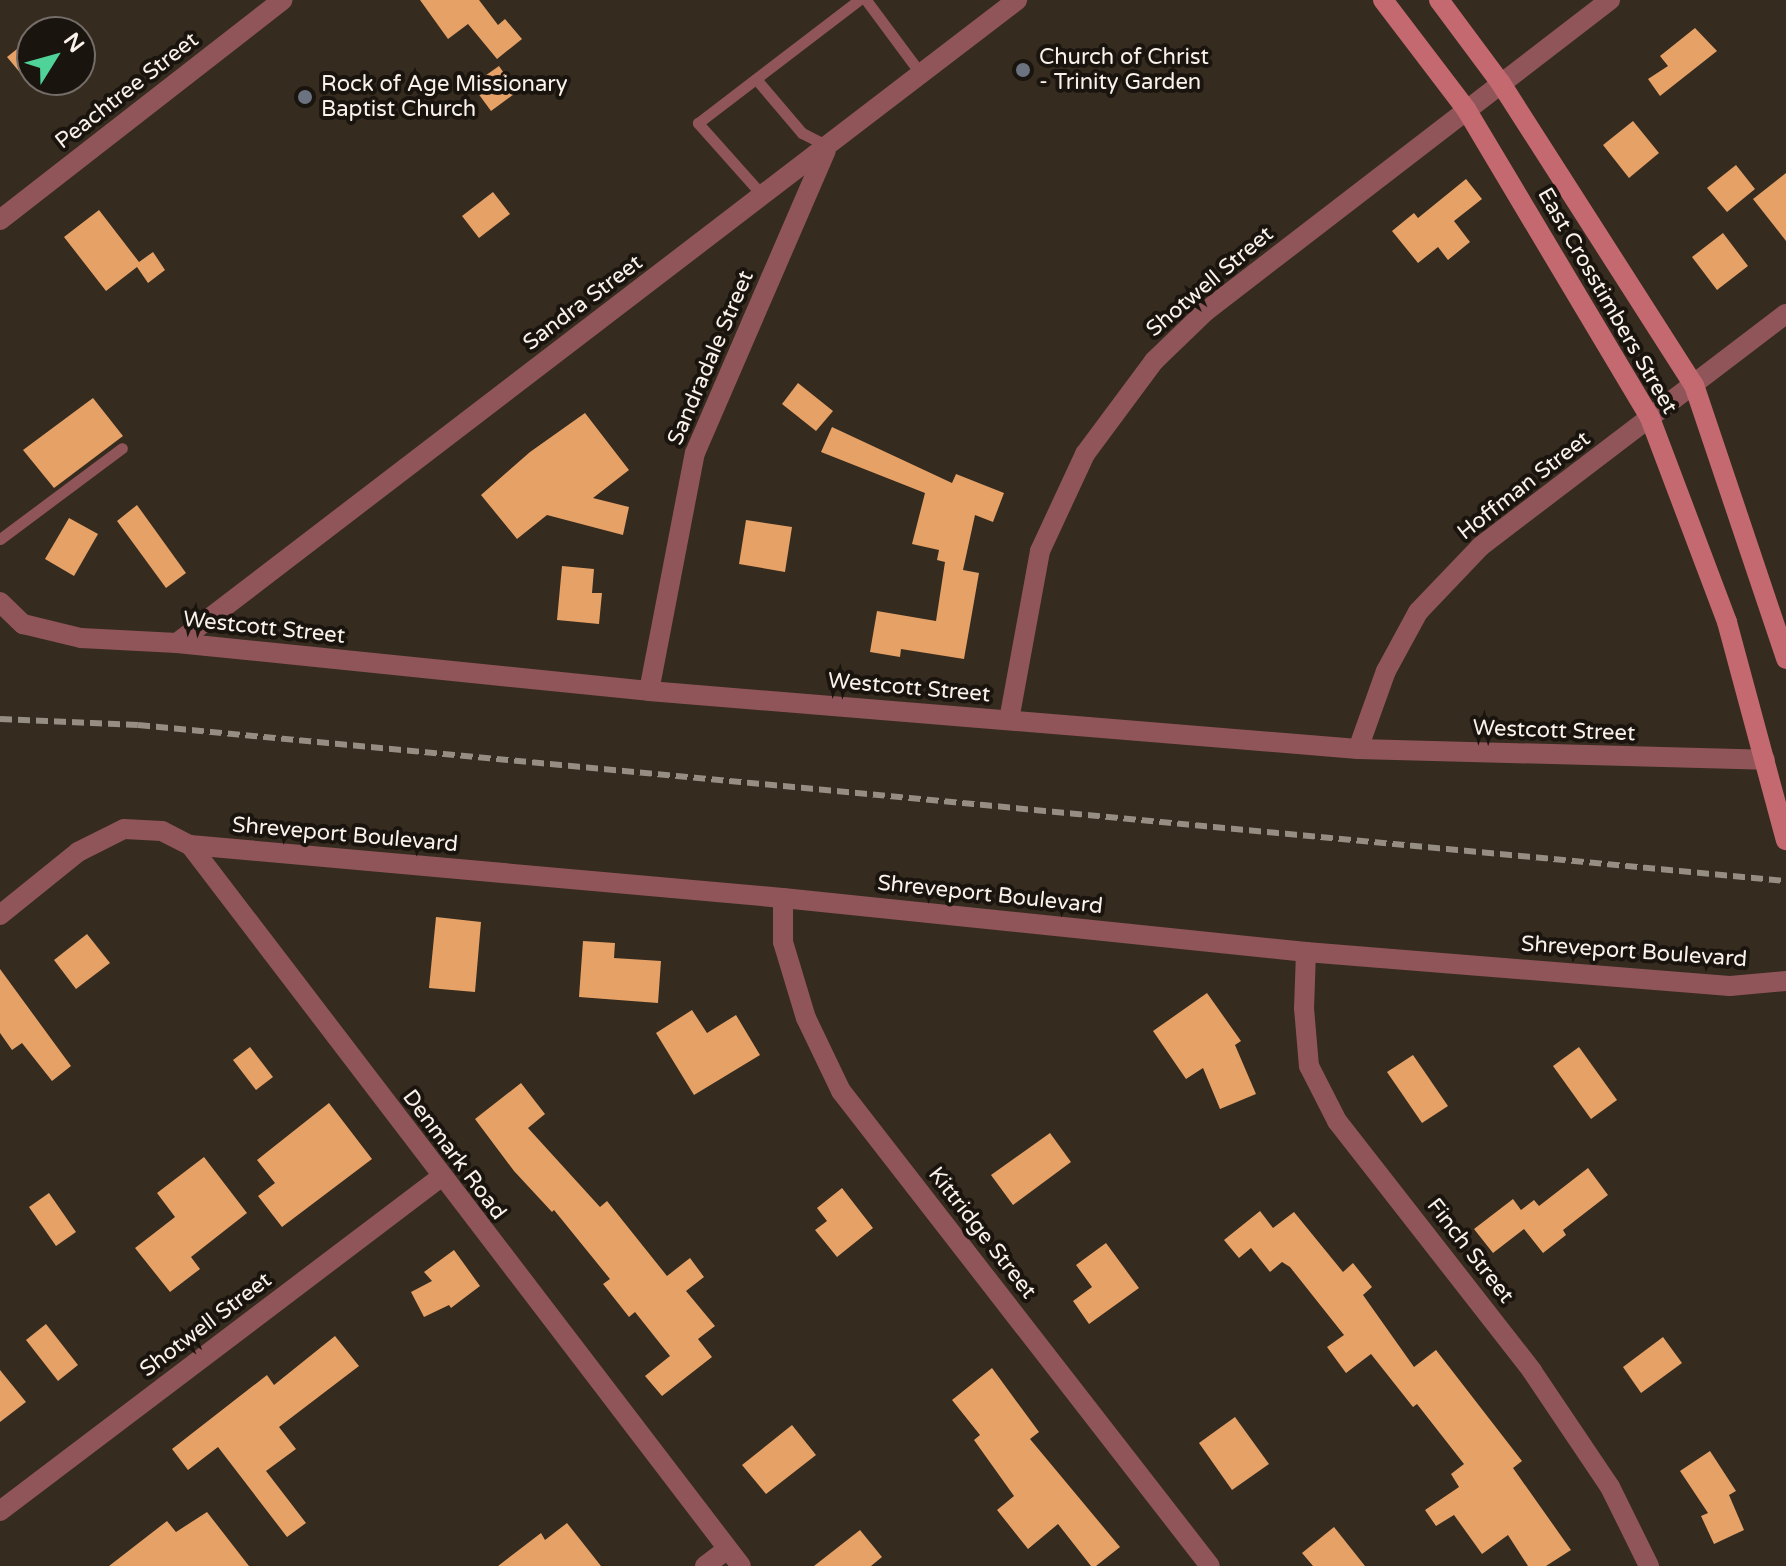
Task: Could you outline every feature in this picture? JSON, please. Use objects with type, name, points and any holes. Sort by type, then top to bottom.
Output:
[{"type":"main road","name":"East Crosstimbers Street","points":[[1383,0],[1466,109],[1650,418],[1727,622],[1786,840]]},
{"type":"main road","name":"East Crosstimbers Street","points":[[1439,0],[1500,82],[1694,385],[1785,652]]},
{"type":"street","name":"Peachtree Street","points":[[0,220],[283,0]]},
{"type":"street","name":"Sandra Street","points":[[177,643],[1017,0]]},
{"type":"street","name":"Shotwell Street","points":[[1009,720],[1040,551],[1085,454],[1154,361],[1206,311],[1610,0]]},
{"type":"street","name":"Sandradale Street","points":[[649,691],[695,453],[827,147]]},
{"type":"street","name":"Hoffman Street","points":[[1358,749],[1386,671],[1418,612],[1481,546],[1786,314]]},
{"type":"street","name":"Westcott Street","points":[[0,602],[23,624],[81,638],[177,643],[649,691],[1358,749],[1765,760]]},
{"type":"street","points":[[0,915],[78,852],[124,829],[162,831],[190,845]]},
{"type":"street","name":"Shreveport Boulevard","points":[[190,845],[783,898],[1306,952],[1730,986],[1786,981]]},
{"type":"street","name":"Denmark Road","points":[[190,845],[741,1566]]},
{"type":"street","name":"Kittridge Street","points":[[783,898],[783,942],[801,1003],[841,1091],[1210,1566]]},
{"type":"street","name":"Finch Street","points":[[1306,952],[1304,1008],[1309,1066],[1337,1121],[1532,1371],[1610,1487],[1649,1566]]},
{"type":"street","name":"Shotwell Street","points":[[0,1511],[441,1177]]},
{"type":"street","points":[[705,1566],[726,1550]]},
{"type":"lane","points":[[763,196],[698,123],[859,0]]},
{"type":"lane","points":[[866,0],[921,74]]},
{"type":"lane","points":[[756,79],[802,133],[827,147]]},
{"type":"lane","points":[[0,539],[122,448]]},
{"type":"building","points":[[420,0],[479,0],[498,25],[505,19],[522,39],[497,59],[468,24],[448,39]]},
{"type":"building","points":[[1695,28],[1717,51],[1660,96],[1648,79],[1668,66],[1660,56]]},
{"type":"building","points":[[16,50],[16,68],[7,57]]},
{"type":"building","points":[[499,66],[517,92],[491,111],[472,85]]},
{"type":"building","points":[[1633,121],[1659,153],[1629,178],[1603,145]]},
{"type":"building","points":[[1736,165],[1755,189],[1727,212],[1707,188]]},
{"type":"building","points":[[1786,173],[1786,241],[1753,199]]},
{"type":"building","points":[[1466,179],[1482,199],[1454,221],[1470,242],[1448,260],[1438,247],[1418,263],[1392,231],[1414,213],[1418,218]]},
{"type":"building","points":[[493,192],[510,214],[479,238],[462,216]]},
{"type":"building","points":[[99,210],[139,262],[153,252],[165,270],[148,283],[137,267],[106,291],[64,237]]},
{"type":"building","points":[[1723,233],[1748,266],[1717,290],[1692,257]]},
{"type":"building","points":[[798,383],[833,411],[816,431],[782,404]]},
{"type":"building","points":[[93,398],[123,436],[54,488],[23,450]]},
{"type":"building","points":[[585,413],[629,470],[593,498],[629,507],[623,535],[547,515],[517,539],[481,495],[530,452]]},
{"type":"building","points":[[832,427],[952,483],[956,474],[1004,493],[993,522],[975,515],[963,570],[979,573],[964,659],[901,649],[900,657],[870,652],[877,611],[936,621],[945,562],[937,560],[939,550],[912,544],[925,493],[821,452]]},
{"type":"building","points":[[137,505],[186,573],[166,588],[117,521]]},
{"type":"building","points":[[69,518],[98,534],[74,576],[45,559]]},
{"type":"building","points":[[746,520],[792,527],[785,572],[739,564]]},
{"type":"building","points":[[562,566],[594,569],[592,593],[602,593],[599,624],[557,620]]},
{"type":"building","points":[[436,917],[481,922],[475,992],[429,988]]},
{"type":"building","points":[[87,934],[110,963],[76,989],[54,960]]},
{"type":"building","points":[[583,941],[615,943],[614,958],[661,961],[658,1003],[579,997]]},
{"type":"building","points":[[0,969],[71,1066],[52,1081],[22,1043],[12,1050],[0,1033]]},
{"type":"building","points":[[1207,993],[1241,1041],[1235,1045],[1256,1094],[1220,1109],[1203,1068],[1186,1079],[1153,1031]]},
{"type":"building","points":[[692,1010],[707,1033],[736,1015],[760,1055],[694,1095],[656,1033]]},
{"type":"building","points":[[250,1047],[273,1077],[256,1090],[233,1060]]},
{"type":"building","points":[[1579,1047],[1617,1100],[1591,1119],[1553,1066]]},
{"type":"building","points":[[1413,1055],[1448,1106],[1422,1123],[1387,1072]]},
{"type":"building","points":[[521,1083],[545,1114],[528,1128],[600,1207],[607,1201],[667,1276],[690,1258],[704,1277],[686,1291],[715,1326],[698,1339],[712,1357],[662,1396],[645,1376],[670,1356],[635,1312],[629,1317],[603,1284],[610,1279],[554,1210],[552,1212],[514,1171],[475,1119]]},
{"type":"building","points":[[329,1103],[372,1159],[282,1227],[258,1196],[275,1183],[257,1160]]},
{"type":"building","points":[[1050,1133],[1071,1162],[1013,1205],[991,1175]]},
{"type":"building","points":[[204,1157],[247,1213],[191,1257],[200,1269],[170,1292],[135,1248],[175,1217],[157,1193]]},
{"type":"building","points":[[1588,1168],[1608,1195],[1563,1230],[1566,1235],[1543,1253],[1524,1229],[1493,1253],[1474,1229],[1513,1199],[1521,1210],[1534,1200],[1539,1206]]},
{"type":"building","points":[[842,1188],[873,1228],[837,1257],[815,1230],[827,1221],[817,1208]]},
{"type":"building","points":[[49,1193],[76,1232],[56,1246],[29,1207]]},
{"type":"building","points":[[1260,1211],[1273,1228],[1294,1212],[1343,1272],[1353,1263],[1372,1287],[1363,1295],[1414,1367],[1436,1350],[1522,1461],[1513,1468],[1571,1550],[1546,1566],[1528,1566],[1508,1535],[1482,1554],[1454,1515],[1436,1526],[1425,1510],[1459,1487],[1451,1474],[1464,1464],[1417,1404],[1413,1407],[1371,1354],[1346,1373],[1327,1347],[1344,1335],[1290,1267],[1282,1262],[1270,1272],[1251,1248],[1239,1258],[1224,1240]]},
{"type":"building","points":[[1106,1243],[1139,1288],[1089,1324],[1073,1301],[1092,1287],[1076,1265]]},
{"type":"building","points":[[454,1250],[480,1286],[451,1308],[449,1305],[424,1317],[411,1292],[432,1281],[424,1272]]},
{"type":"building","points":[[46,1324],[78,1365],[58,1381],[26,1340]]},
{"type":"building","points":[[335,1336],[359,1366],[279,1427],[296,1449],[266,1471],[306,1523],[287,1537],[218,1447],[188,1470],[172,1449],[267,1375],[274,1385]]},
{"type":"building","points":[[1663,1337],[1682,1363],[1641,1393],[1623,1367]]},
{"type":"building","points":[[992,1368],[1039,1432],[1030,1439],[1120,1547],[1096,1566],[1091,1566],[1058,1524],[1028,1549],[997,1510],[1014,1496],[974,1440],[980,1435],[952,1400]]},
{"type":"building","points":[[0,1370],[26,1402],[0,1422]]},
{"type":"building","points":[[1235,1417],[1269,1464],[1232,1490],[1199,1443]]},
{"type":"building","points":[[792,1425],[816,1455],[766,1494],[742,1465]]},
{"type":"building","points":[[1710,1451],[1736,1491],[1729,1495],[1744,1530],[1714,1544],[1701,1516],[1708,1513],[1680,1471]]},
{"type":"building","points":[[207,1512],[249,1566],[109,1566],[167,1521],[176,1532]]},
{"type":"building","points":[[567,1523],[601,1566],[498,1566],[541,1533],[545,1540]]},
{"type":"building","points":[[1334,1527],[1365,1566],[1313,1566],[1302,1553]]},
{"type":"building","points":[[860,1530],[882,1557],[871,1566],[814,1566]]},
{"type":"railway","points":[[0,719],[138,725],[1786,881]]},
{"type":"place","name":"Church of Christ - Trinity Garden","points":[[1023,70]]},
{"type":"place","name":"Rock of Age Missionary Baptist Church","points":[[305,97]]}]
